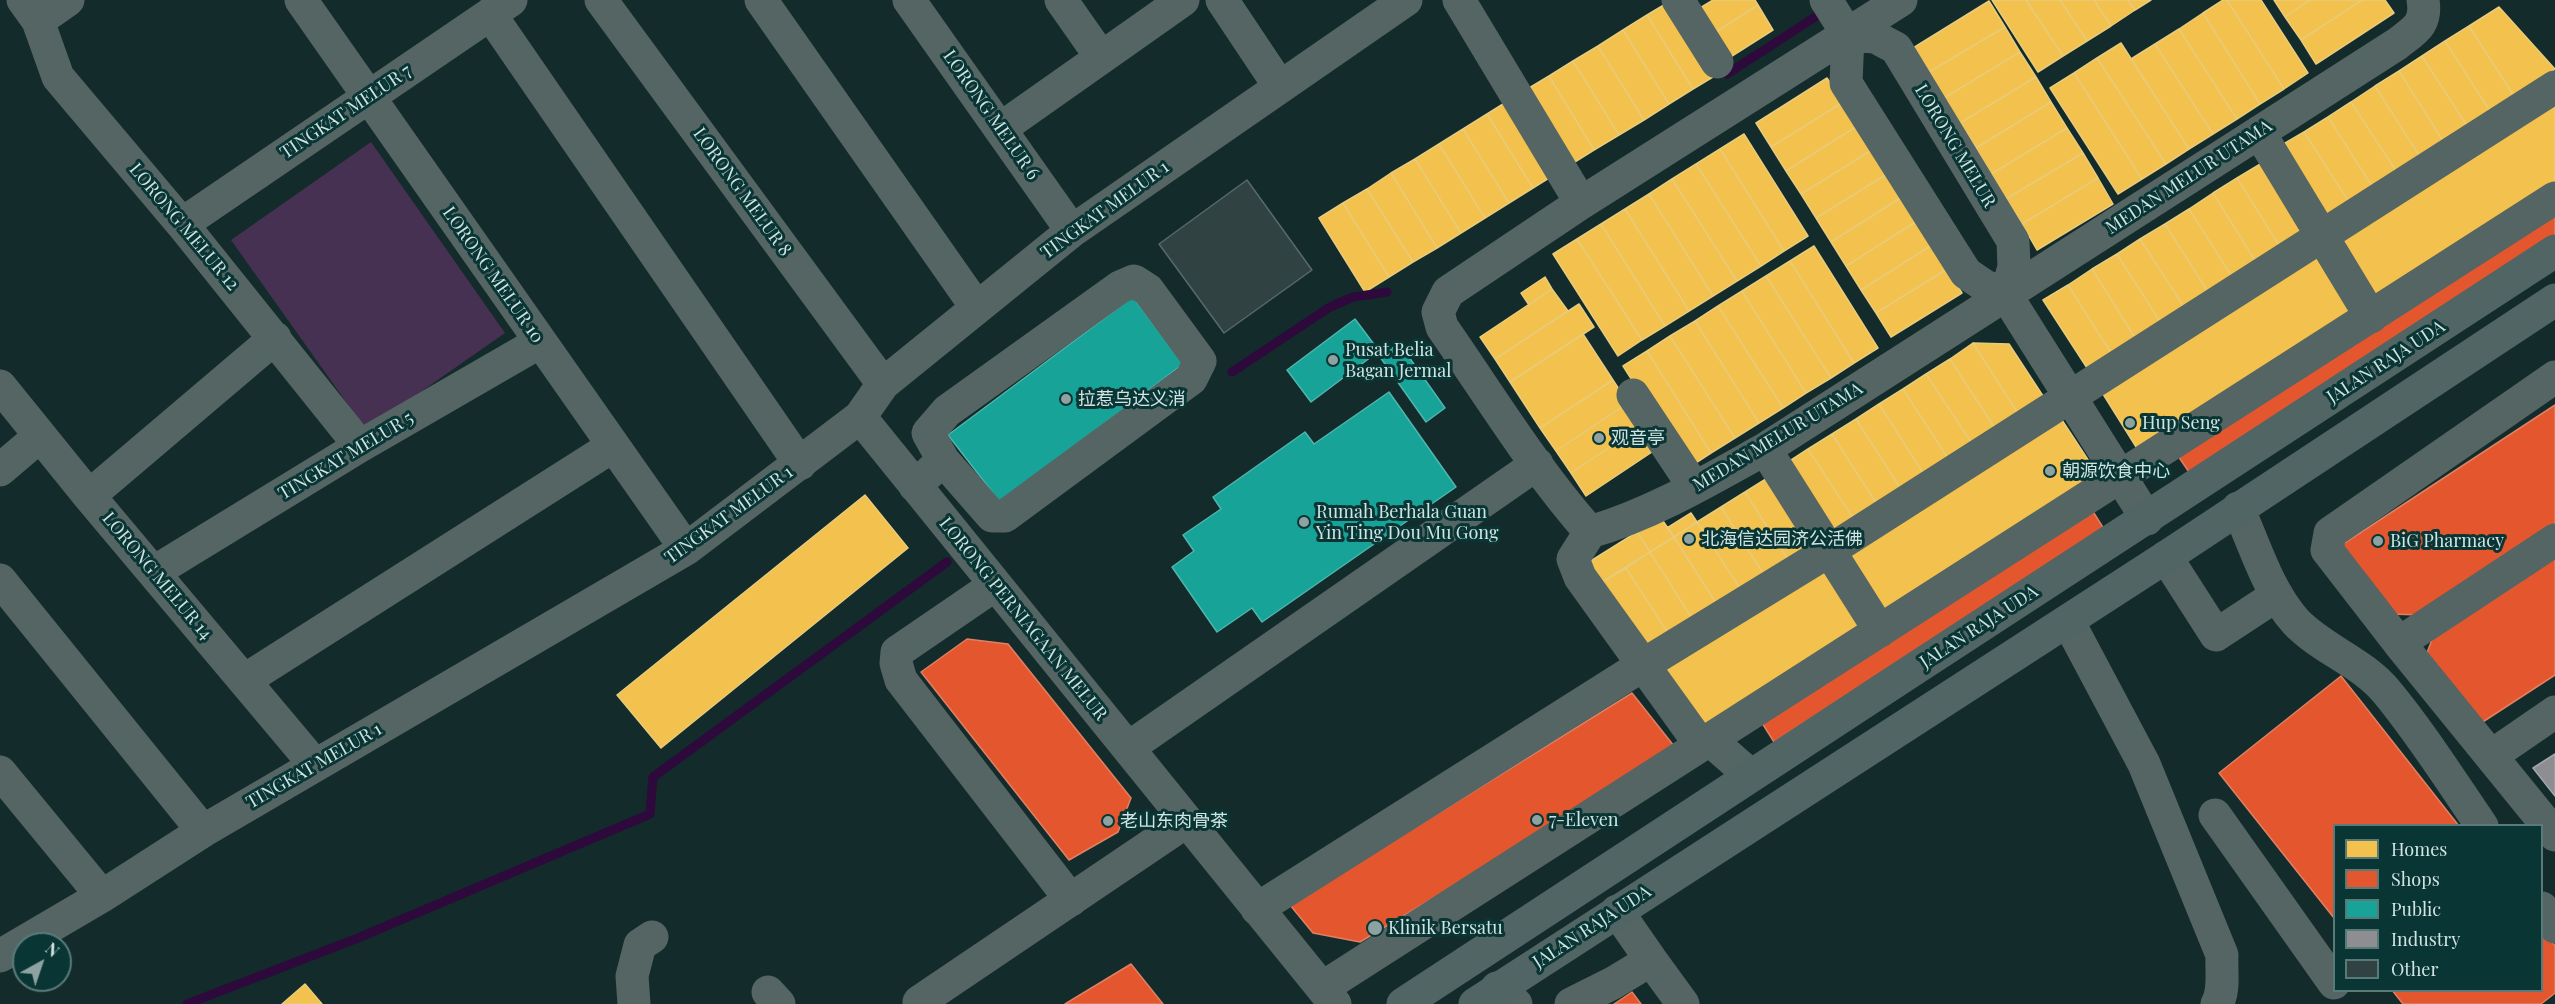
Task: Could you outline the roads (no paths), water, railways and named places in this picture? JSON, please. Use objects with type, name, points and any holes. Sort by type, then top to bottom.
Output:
[{"type":"main road","name":"JALAN RAJA UDA","points":[[1403,1004],[1750,775],[2147,519],[2555,251]]},
{"type":"main road","name":"JALAN RAJA UDA","points":[[1496,999],[1617,911],[2068,621],[2555,300]]},
{"type":"street","points":[[30,10],[68,0]]},
{"type":"street","name":"LORONG MELUR 10","points":[[301,0],[686,549]]},
{"type":"street","name":"LORONG MELUR 8","points":[[601,0],[883,384]]},
{"type":"street","points":[[761,0],[977,308]]},
{"type":"street","name":"LORONG MELUR 6","points":[[909,0],[1072,231]]},
{"type":"street","points":[[1061,0],[1101,57]]},
{"type":"street","points":[[1000,129],[1182,0]]},
{"type":"street","points":[[1222,0],[1280,87]]},
{"type":"street","points":[[1459,0],[1581,203]]},
{"type":"street","points":[[1678,0],[1717,63]]},
{"type":"street","points":[[1750,775],[1705,742],[1643,665],[1580,577],[1573,559],[1590,532],[1537,464],[1442,327],[1437,312],[1448,292],[1581,203],[1837,18],[1901,0]]},
{"type":"street","name":"MEDAN MELUR UTAMA","points":[[1590,532],[1614,525],[1694,487],[1765,449],[2397,44],[2419,28],[2425,14],[2423,0]]},
{"type":"street","name":"TINGKAT MELUR 1","points":[[0,956],[102,896],[203,831],[686,549],[860,417],[883,384],[1072,231],[1280,87],[1386,6]]},
{"type":"street","points":[[500,7],[800,464]]},
{"type":"street","name":"TINGKAT MELUR 7","points":[[182,224],[500,7]]},
{"type":"street","name":"LORONG MELUR 12","points":[[30,10],[58,77],[182,224],[360,446]]},
{"type":"street","points":[[1837,18],[1846,83],[1966,273],[1985,286],[2006,295],[2147,519]]},
{"type":"street","name":"LORONG MELUR","points":[[1837,18],[1896,48],[2013,241],[2014,267],[2006,295]]},
{"type":"street","points":[[1257,909],[1643,665],[1829,551],[2555,87]]},
{"type":"street","points":[[2259,132],[2371,317]]},
{"type":"street","points":[[1329,996],[1705,742],[2555,198]]},
{"type":"street","points":[[1134,281],[1148,290],[1200,361],[1191,379],[1005,516],[992,516],[944,460],[928,433],[947,411],[1120,287],[1134,281]]},
{"type":"street","points":[[89,496],[275,338]]},
{"type":"street","name":"TINGKAT MELUR 5","points":[[154,572],[360,446],[540,342]]},
{"type":"street","points":[[2555,377],[2330,533],[2327,550],[2399,643],[2555,835]]},
{"type":"street","name":"LORONG MELUR 14","points":[[0,386],[89,496],[315,765]]},
{"type":"street","points":[[1633,395],[1694,487]]},
{"type":"street","name":"LORONG PERNIAGAAN MELUR","points":[[860,417],[1329,996]]},
{"type":"street","points":[[0,470],[40,436]]},
{"type":"street","points":[[245,680],[613,446]]},
{"type":"street","points":[[1765,449],[1880,631]]},
{"type":"street","points":[[915,486],[944,460]]},
{"type":"street","points":[[1128,748],[1537,464]]},
{"type":"street","points":[[2238,508],[2277,596],[2297,622],[2336,653],[2367,671],[2386,692],[2481,824]]},
{"type":"street","points":[[2399,643],[2555,540]]},
{"type":"street","points":[[2166,557],[2216,635],[2277,596]]},
{"type":"street","points":[[0,580],[203,831]]},
{"type":"street","points":[[995,585],[897,652],[896,663],[900,680],[1071,900]]},
{"type":"street","points":[[2068,621],[2144,764],[2222,955],[2223,993],[2217,1004]]},
{"type":"street","points":[[2491,756],[2555,712]]},
{"type":"street","points":[[0,772],[102,896]]},
{"type":"street","points":[[2216,815],[2333,982]]},
{"type":"street","points":[[919,1002],[1187,821]]},
{"type":"street","points":[[1617,911],[1683,1004]]},
{"type":"street","points":[[2543,911],[2555,927]]},
{"type":"street","points":[[634,1004],[633,976],[640,945],[652,937]]},
{"type":"street","points":[[1571,1004],[1613,983],[1651,960]]},
{"type":"waterway","points":[[1727,74],[1826,10]]},
{"type":"waterway","points":[[1232,372],[1330,307],[1353,297],[1387,292]]},
{"type":"waterway","points":[[187,1004],[358,938],[650,814],[653,777],[947,562]]},
{"type":"place","name":"Pusat Belia Bagan Jermal","points":[[1333,360]]},
{"type":"place","name":"拉惹乌达义消","points":[[1066,399]]},
{"type":"place","name":"Hup Seng","points":[[2130,423]]},
{"type":"place","name":"观音亭","points":[[1599,438]]},
{"type":"place","name":"朝源饮食中心","points":[[2050,471]]},
{"type":"place","name":"Rumah Berhala Guan Yin Ting Dou Mu Gong","points":[[1304,522]]},
{"type":"place","name":"北海信达园济公活佛","points":[[1689,539]]},
{"type":"place","name":"BiG Pharmacy","points":[[2378,541]]},
{"type":"place","name":"7-Eleven","points":[[1537,820]]},
{"type":"place","name":"老山东肉骨茶","points":[[1108,821]]},
{"type":"place","name":"Klinik Bersatu","points":[[1375,928]]}]
